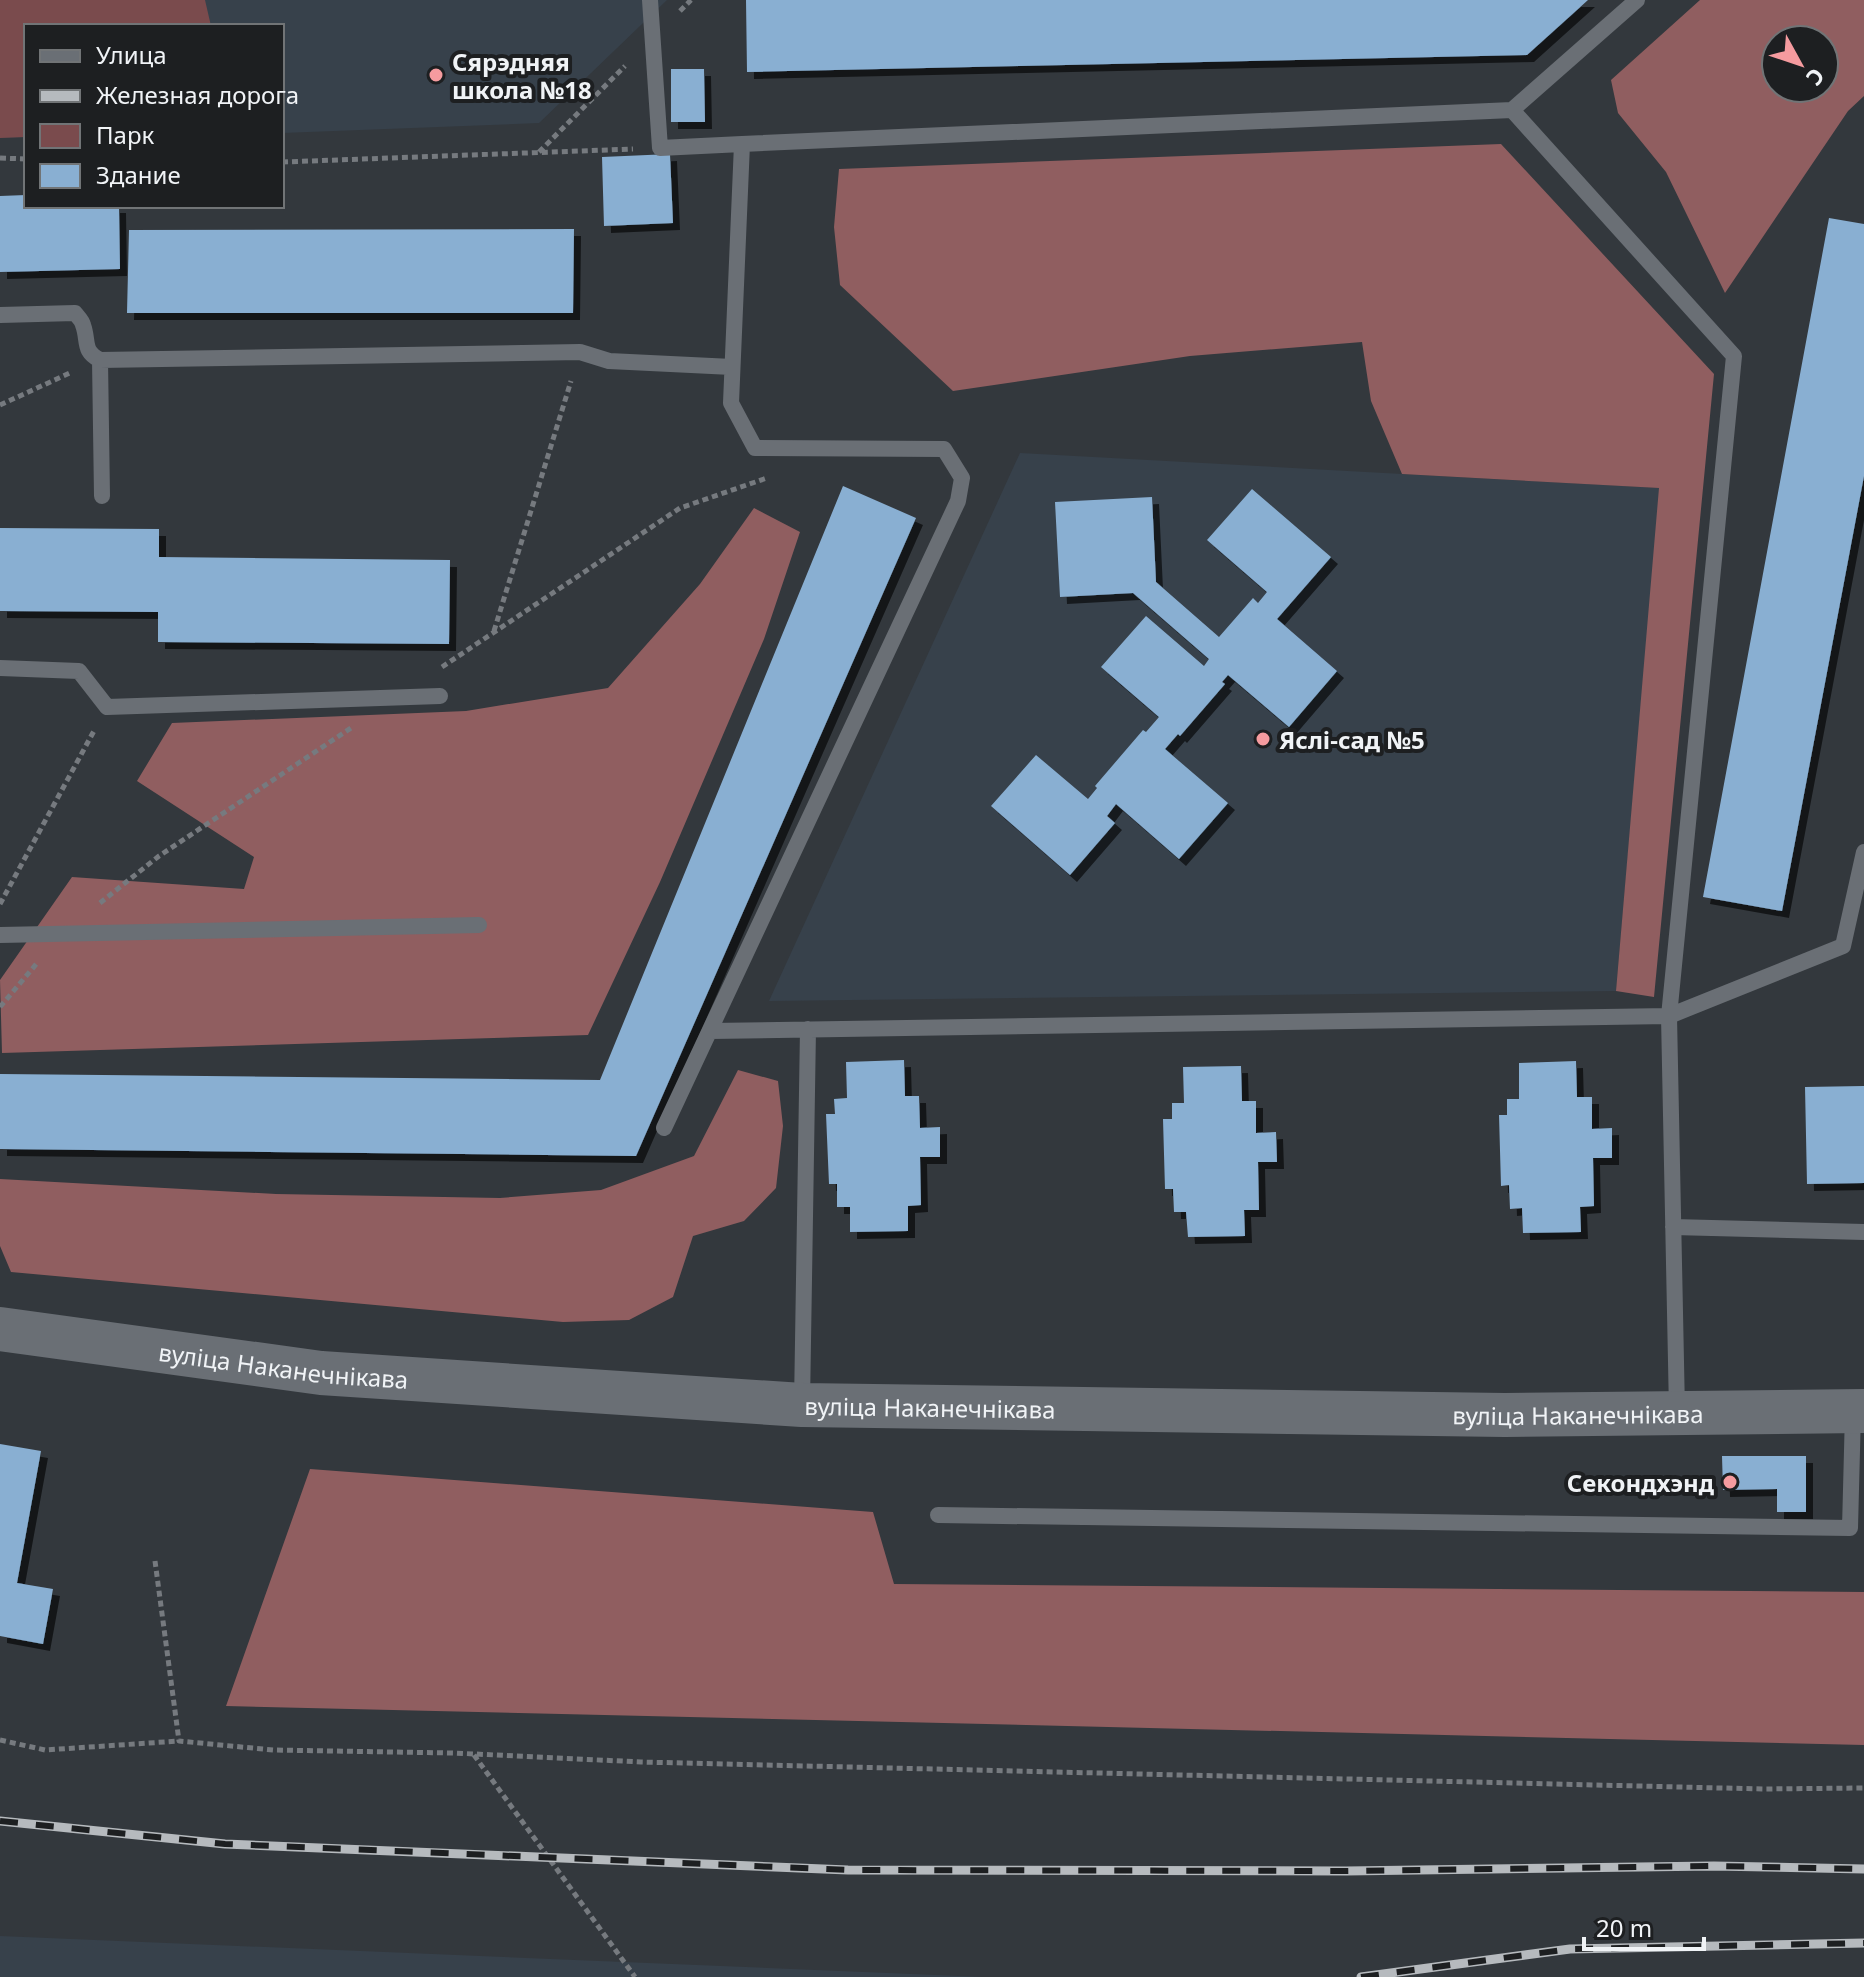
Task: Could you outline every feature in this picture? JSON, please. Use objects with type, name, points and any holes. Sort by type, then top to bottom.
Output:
[{"type":"main road","name":"вуліца Наканечнікава","points":[[0,1329],[321,1373],[802,1405],[1505,1415],[1858,1411]]},
{"type":"lane","points":[[650,0],[660,148],[1512,110],[1637,0]]},
{"type":"lane","points":[[1512,110],[1734,356],[1669,1016],[1677,1413]]},
{"type":"lane","points":[[664,1128],[958,501],[962,478],[944,449],[755,448],[731,403],[742,144]]},
{"type":"lane","points":[[0,315],[75,313],[83,324],[90,355],[100,360],[580,352],[609,361],[732,367]]},
{"type":"lane","points":[[100,360],[102,496]]},
{"type":"lane","points":[[0,668],[79,671],[107,707],[440,696]]},
{"type":"lane","points":[[710,1031],[1669,1016],[1843,946],[1864,852]]},
{"type":"lane","points":[[0,935],[479,925]]},
{"type":"lane","points":[[802,1405],[808,1029]]},
{"type":"lane","points":[[1673,1227],[1864,1232]]},
{"type":"lane","points":[[938,1515],[1850,1528],[1858,1411]]},
{"type":"path","points":[[538,153],[691,0]]},
{"type":"path","points":[[284,162],[660,148]]},
{"type":"path","points":[[0,158],[24,159]]},
{"type":"path","points":[[494,632],[580,352]]},
{"type":"path","points":[[0,405],[100,360]]},
{"type":"path","points":[[0,904],[107,707]]},
{"type":"path","points":[[155,1561],[179,1741]]},
{"type":"path","points":[[0,1740],[45,1750],[179,1741],[273,1750],[657,1762],[1716,1788],[1864,1788]]},
{"type":"path","points":[[474,1754],[635,1977]]},
{"type":"shaded area","name":"Сярэдняя школа №18","points":[[0,0],[667,0],[539,123],[284,133],[284,24],[24,24],[24,137],[0,138]]},
{"type":"shaded area","points":[[1700,0],[1864,0],[1864,96],[1848,111],[1725,293],[1666,172],[1618,113],[1611,80]]},
{"type":"shaded area","points":[[1501,144],[1714,374],[1654,997],[1616,991],[1659,488],[1402,474],[1371,401],[1362,342],[1190,356],[953,391],[840,285],[834,227],[839,169]]},
{"type":"shaded area","name":"Яслі-сад №5","points":[[1020,453],[1660,488],[1616,991],[769,1001]]},
{"type":"shaded area","points":[[754,508],[800,532],[764,639],[660,882],[588,1035],[2,1053],[0,980],[72,877],[244,889],[254,857],[137,781],[172,723],[466,711],[608,688],[700,584]]},
{"type":"shaded area","points":[[738,1070],[778,1081],[783,1126],[776,1188],[744,1221],[693,1236],[673,1297],[629,1320],[563,1322],[11,1272],[0,1246],[0,1179],[276,1194],[500,1198],[601,1190],[694,1156]]},
{"type":"shaded area","points":[[310,1469],[873,1512],[894,1584],[1864,1592],[1864,1745],[226,1706]]},
{"type":"shaded area","points":[[0,1936],[984,1977],[0,1977]]},
{"type":"green space","points":[[0,0],[205,0],[211,24],[24,24],[24,137],[0,138]]},
{"type":"building","points":[[746,0],[1588,0],[1527,55],[747,72]]},
{"type":"building","points":[[671,69],[704,69],[705,122],[671,122]]},
{"type":"building","points":[[670,154],[673,223],[604,226],[602,157]]},
{"type":"building","points":[[24,195],[24,208],[119,208],[120,269],[0,272],[0,196]]},
{"type":"building","points":[[1829,218],[1864,224],[1864,476],[1782,911],[1703,897]]},
{"type":"building","points":[[574,229],[573,313],[127,313],[129,230]]},
{"type":"building","points":[[843,486],[916,518],[636,1156],[0,1149],[0,1074],[600,1080]]},
{"type":"building","name":"Яслі-сад №5","points":[[1252,489],[1331,557],[1277,619],[1337,671],[1289,727],[1228,675],[1222,682],[1225,684],[1165,749],[1228,803],[1179,859],[1116,804],[1107,816],[1115,823],[1070,875],[991,806],[1036,755],[1088,799],[1097,788],[1095,786],[1143,730],[1146,732],[1159,717],[1101,667],[1146,616],[1204,666],[1209,659],[1133,593],[1060,597],[1055,502],[1152,497],[1156,582],[1219,637],[1253,598],[1258,603],[1267,592],[1207,540]]},
{"type":"building","points":[[0,528],[159,529],[159,557],[450,560],[449,644],[158,642],[158,612],[0,611]]},
{"type":"building","points":[[904,1060],[905,1096],[919,1096],[920,1128],[940,1127],[940,1157],[920,1157],[921,1205],[908,1206],[908,1231],[850,1232],[850,1207],[837,1207],[837,1184],[829,1184],[826,1114],[835,1114],[834,1099],[847,1098],[846,1062]]},
{"type":"building","points":[[1576,1061],[1577,1097],[1592,1097],[1592,1129],[1612,1128],[1612,1158],[1593,1158],[1594,1206],[1580,1207],[1581,1232],[1523,1233],[1522,1208],[1510,1209],[1509,1185],[1501,1186],[1499,1115],[1507,1115],[1507,1099],[1519,1099],[1519,1063]]},
{"type":"building","points":[[1241,1066],[1242,1101],[1256,1101],[1256,1133],[1276,1132],[1277,1162],[1258,1162],[1259,1210],[1244,1210],[1245,1236],[1188,1237],[1186,1212],[1174,1212],[1173,1189],[1165,1189],[1163,1119],[1172,1119],[1172,1103],[1184,1103],[1183,1067]]},
{"type":"building","points":[[1864,1086],[1864,1183],[1807,1184],[1805,1087]]},
{"type":"building","points":[[0,1444],[41,1451],[17,1583],[53,1589],[43,1644],[0,1636]]},
{"type":"building","points":[[1722,1456],[1806,1456],[1806,1512],[1777,1512],[1777,1489],[1723,1490]]},
{"type":"railway","points":[[0,1821],[225,1844],[848,1870],[1346,1871],[1714,1866],[1864,1869]]},
{"type":"railway","points":[[1361,1977],[1570,1949],[1864,1943]]},
{"type":"place","name":"Сярэдняя школа №18","points":[[436,75]]},
{"type":"place","name":"Яслі-сад №5","points":[[1263,739]]},
{"type":"place","name":"Секондхэнд","points":[[1730,1482]]}]
